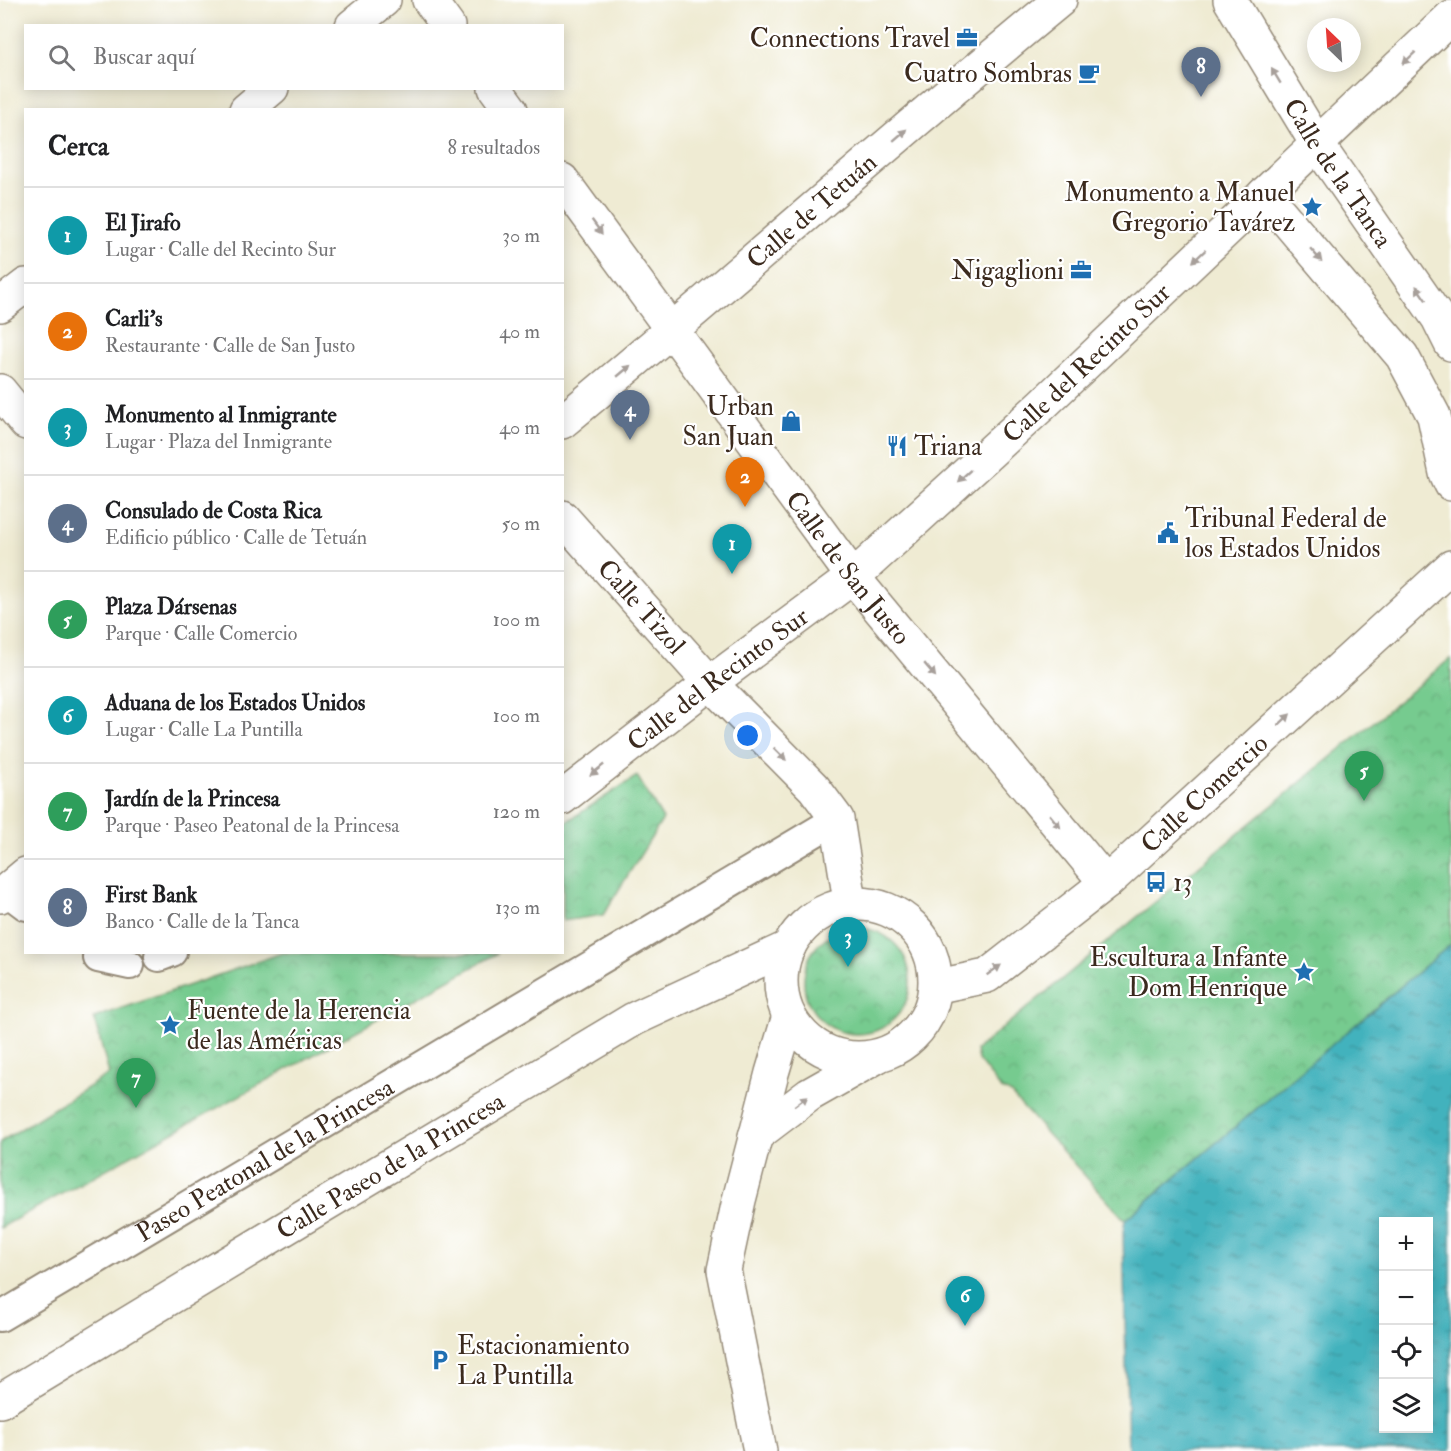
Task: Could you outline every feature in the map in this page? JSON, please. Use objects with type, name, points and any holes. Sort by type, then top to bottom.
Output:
[{"type":"street","points":[[354,24],[384,0]]},
{"type":"street","points":[[429,0],[447,24]]},
{"type":"street","name":"Calle de Tetuán","points":[[564,420],[673,331],[1060,0]]},
{"type":"street","name":"Calle de la Tanca","points":[[1230,0],[1317,144],[1438,318],[1451,344]]},
{"type":"street","name":"Calle del Recinto Sur","points":[[564,796],[710,683],[853,577],[1042,405],[1451,17]]},
{"type":"street","points":[[248,108],[270,90]]},
{"type":"street","points":[[496,90],[510,108]]},
{"type":"street","name":"Calle de San Justo","points":[[564,183],[853,577],[1106,883]]},
{"type":"street","points":[[1264,194],[1402,356],[1442,408],[1446,473],[1451,484]]},
{"type":"street","points":[[0,305],[24,287]]},
{"type":"street","points":[[0,391],[24,421]]},
{"type":"street","name":"Calle Tizol","points":[[564,519],[710,683],[814,788],[837,819],[850,901]]},
{"type":"street","name":"Calle Comercio","points":[[938,986],[987,976],[1106,883],[1451,567]]},
{"type":"street","name":"Paseo Peatonal de la Princesa","points":[[0,1317],[837,819]]},
{"type":"street","points":[[755,1136],[809,1095],[910,1039],[924,1023],[938,986],[932,957],[920,933],[901,916],[876,906],[850,901],[825,912],[804,927],[789,947],[781,970],[781,994],[789,1017],[805,1038],[827,1052],[853,1059],[879,1056]]},
{"type":"street","name":"Calle Paseo de la Princesa","points":[[0,1401],[633,1019],[789,947]]},
{"type":"street","points":[[90,955],[130,965]]},
{"type":"street","points":[[760,1451],[724,1270],[755,1136],[789,1017]]},
{"type":"green space","points":[[1451,658],[1451,944],[1125,1220],[1010,1093],[1001,1089],[978,1060],[976,1050]]},
{"type":"green space","points":[[637,776],[663,819],[603,915],[564,921],[564,823]]},
{"type":"green space","points":[[857,928],[877,932],[894,944],[906,961],[910,981],[906,1001],[894,1018],[877,1030],[857,1034],[837,1030],[820,1018],[808,1001],[804,981],[808,961],[820,944],[837,932]]},
{"type":"green space","points":[[279,954],[496,954],[0,1228],[0,1142],[109,1074],[94,1018]]},
{"type":"water","points":[[1451,944],[1451,1451],[1128,1451],[1123,1232],[1125,1220]]},
{"type":"place","name":"Connections Travel","points":[[967,38]]},
{"type":"place","name":"Cuatro Sombras","points":[[1089,73]]},
{"type":"place","name":"First Bank","points":[[1201,97]]},
{"type":"place","name":"Monumento a Manuel Gregorio Tavárez","points":[[1312,207]]},
{"type":"place","name":"Nigaglioni","points":[[1081,270]]},
{"type":"place","name":"Urban San Juan","points":[[791,421]]},
{"type":"place","name":"Consulado de Costa Rica","points":[[630,440]]},
{"type":"place","name":"Triana","points":[[897,446]]},
{"type":"place","name":"Carli's","points":[[745,507]]},
{"type":"place","name":"Tribunal Federal de los Estados Unidos","points":[[1168,533]]},
{"type":"place","name":"El Jirafo","points":[[732,574]]},
{"type":"place","name":"Plaza Dársenas","points":[[1364,801]]},
{"type":"place","name":"13","points":[[1156,882]]},
{"type":"place","name":"Monumento al Inmigrante","points":[[848,967]]},
{"type":"place","name":"Escultura a Infante Dom Henrique","points":[[1304,972]]},
{"type":"place","name":"Fuente de la Herencia de las Américas","points":[[170,1025]]},
{"type":"place","name":"Jardín de la Princesa","points":[[136,1108]]},
{"type":"place","name":"Aduana de los Estados Unidos","points":[[965,1326]]},
{"type":"place","name":"Estacionamiento La Puntilla","points":[[440,1360]]}]
